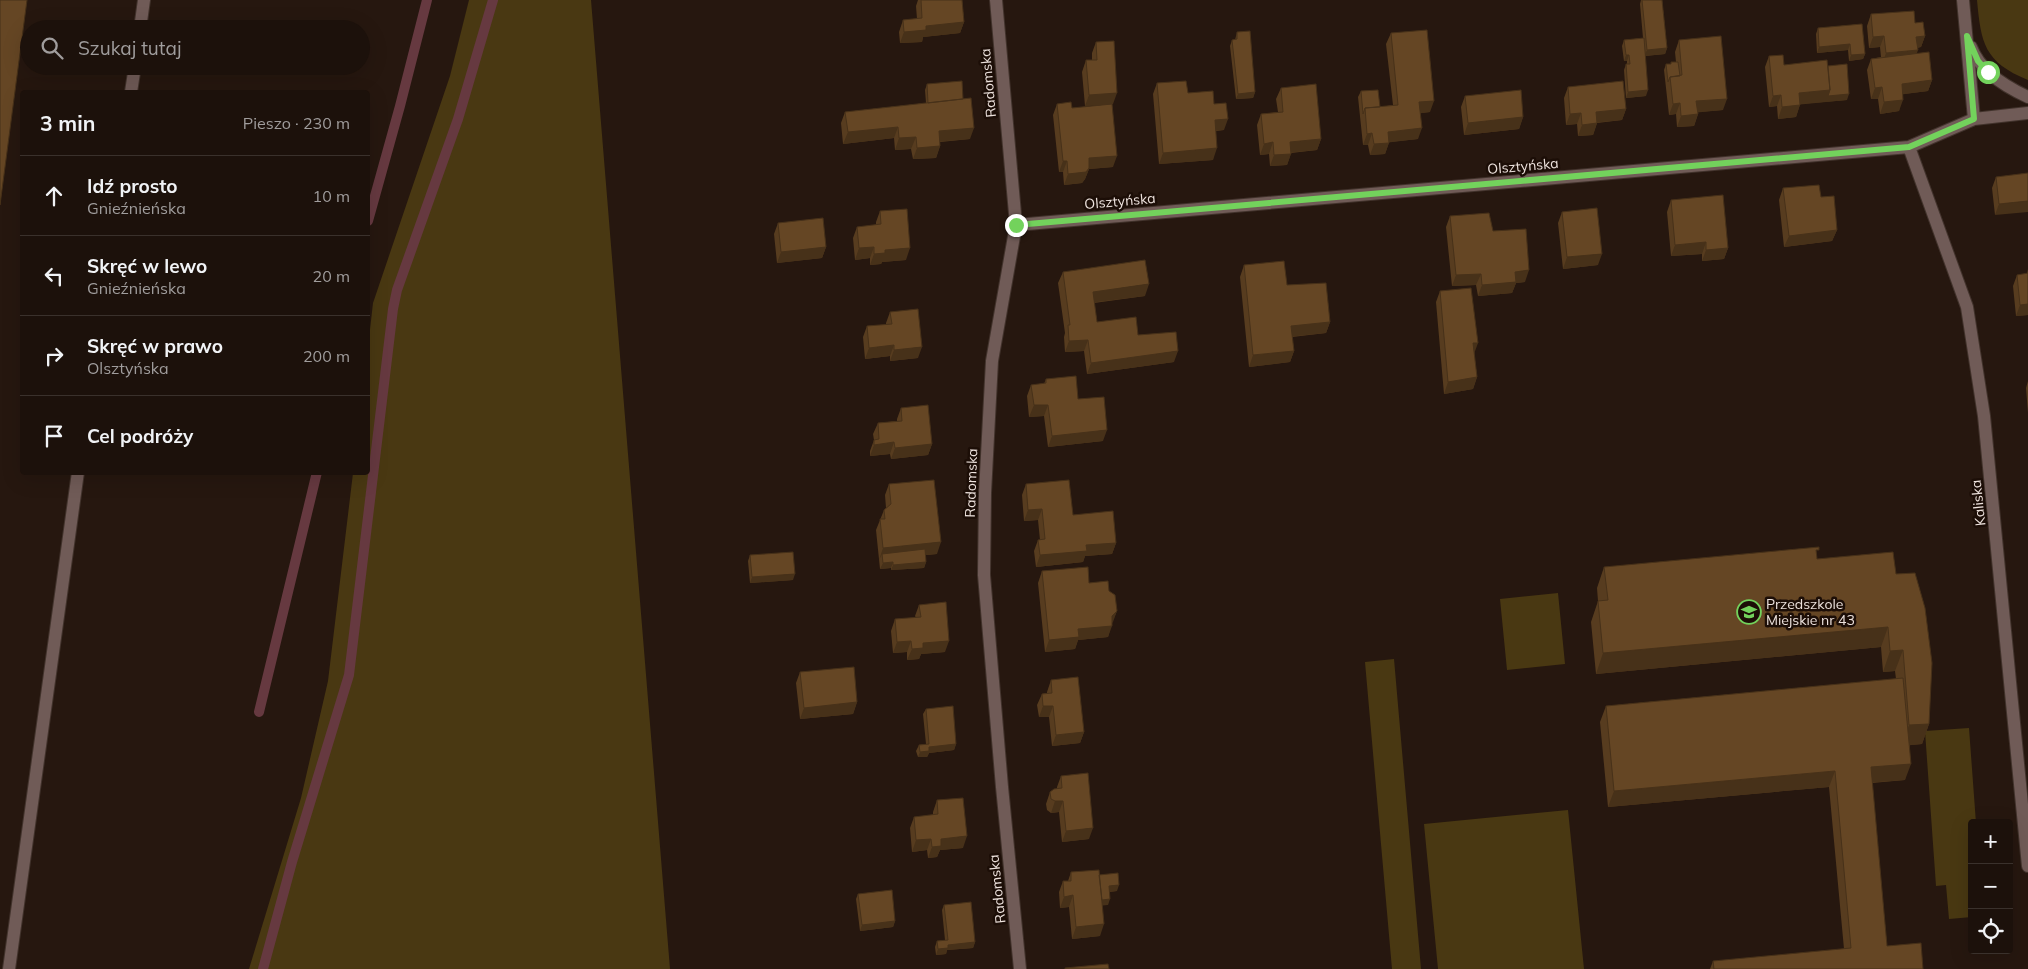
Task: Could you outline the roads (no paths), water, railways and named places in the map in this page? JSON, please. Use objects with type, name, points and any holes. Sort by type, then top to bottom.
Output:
[{"type":"street","points":[[141,20],[144,0]]},
{"type":"street","name":"Radomska","points":[[996,0],[1016,225],[992,361],[985,493],[984,575],[1020,969]]},
{"type":"street","points":[[1963,0],[1974,119]]},
{"type":"street","points":[[1967,36],[1975,56],[1988,72],[2007,86],[2028,97]]},
{"type":"street","points":[[131,90],[134,75]]},
{"type":"street","name":"Olsztyńska","points":[[1016,225],[1909,147],[1974,119],[2028,113]]},
{"type":"street","name":"Kaliska","points":[[1909,147],[1967,306],[1984,416],[2028,866]]},
{"type":"street","points":[[10,969],[78,475]]},
{"type":"waterway","points":[[370,214],[427,0]]},
{"type":"waterway","points":[[263,969],[292,862],[349,675],[393,309],[397,290],[458,119],[493,0]]},
{"type":"waterway","points":[[259,712],[316,475]]},
{"type":"place","name":"Przedszkole Miejskie nr 43","points":[[1749,612]]}]
